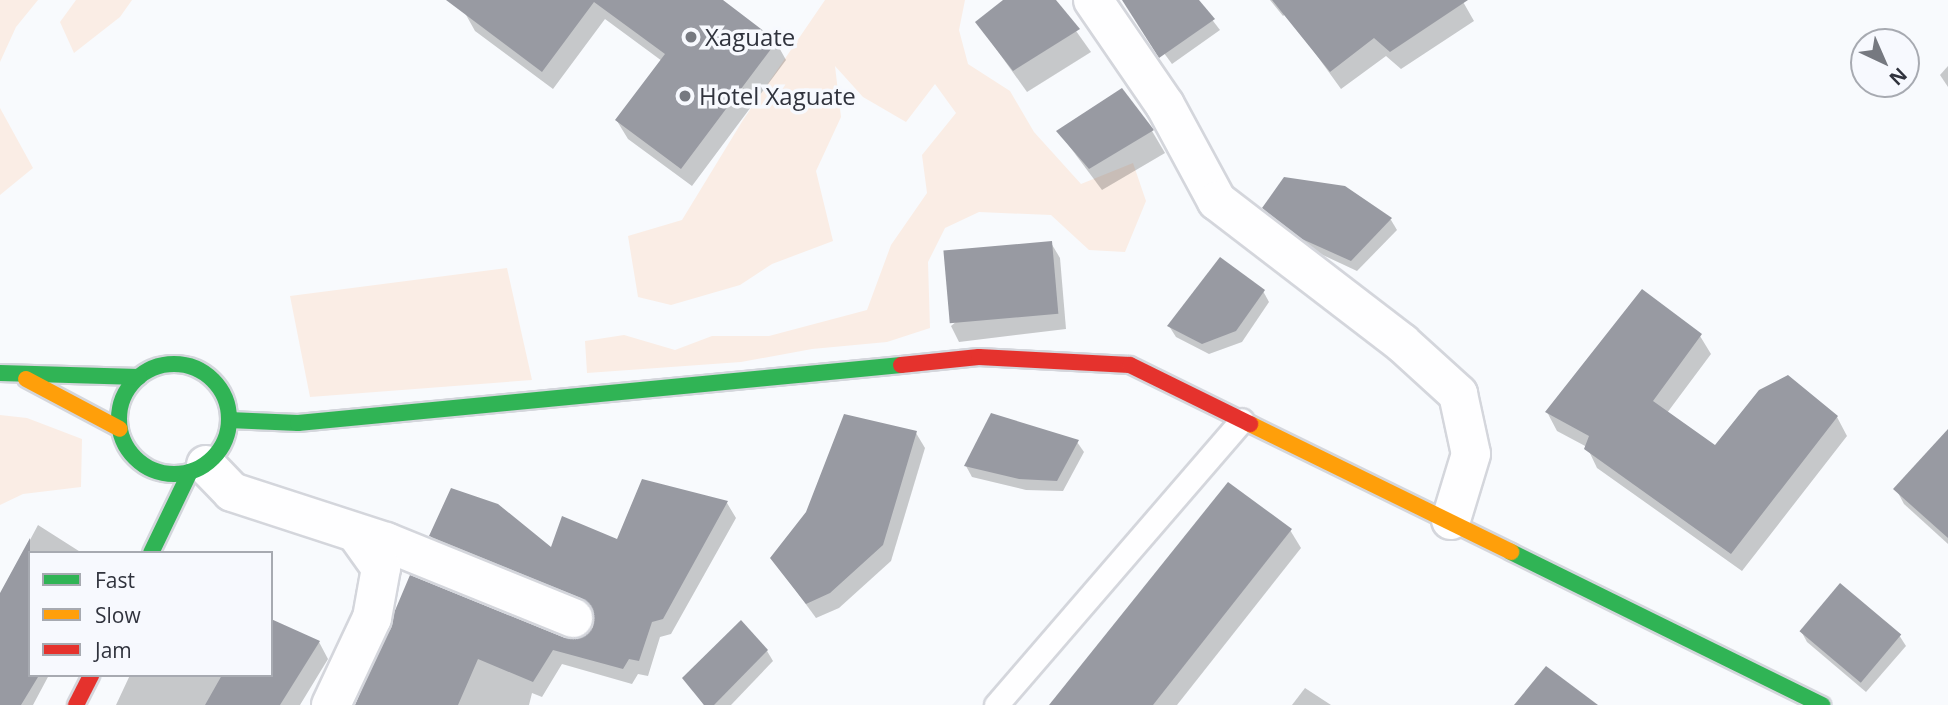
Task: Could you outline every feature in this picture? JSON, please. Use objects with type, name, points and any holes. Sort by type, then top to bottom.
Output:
[{"type":"main road","points":[[229,420],[298,423],[979,358],[1130,365],[1451,520],[1822,705]]},
{"type":"main road","points":[[0,373],[21,376],[139,377],[171,364],[202,371],[223,393],[229,420],[227,438],[198,469],[152,551]]},
{"type":"main road","points":[[21,376],[120,429],[138,462],[155,471],[198,469]]},
{"type":"main road","points":[[120,429],[126,392],[139,377]]},
{"type":"main road","points":[[76,705],[90,677]]},
{"type":"street","points":[[1093,0],[1165,106],[1217,201],[1402,343],[1458,394],[1471,454],[1451,520]]},
{"type":"street","points":[[198,469],[232,492],[356,533],[573,618]]},
{"type":"street","points":[[331,705],[372,618],[381,568],[356,533]]},
{"type":"lane","points":[[996,705],[1242,420]]},
{"type":"shaded area","points":[[0,0],[38,0],[16,27],[0,62]]},
{"type":"shaded area","points":[[76,0],[132,0],[120,17],[74,53],[60,22]]},
{"type":"shaded area","points":[[825,0],[965,0],[959,30],[968,64],[1010,91],[1034,132],[1081,184],[1133,163],[1146,201],[1125,252],[1089,250],[1051,215],[979,212],[945,228],[928,262],[930,328],[887,342],[812,349],[741,362],[587,373],[585,341],[624,335],[675,350],[712,336],[769,336],[867,310],[891,245],[927,193],[922,155],[956,113],[935,84],[906,122],[863,97],[835,66],[841,117],[816,171],[833,241],[772,264],[740,285],[671,305],[638,297],[628,236],[682,220],[743,120]]},
{"type":"shaded area","points":[[0,108],[33,168],[0,195]]},
{"type":"shaded area","points":[[507,268],[532,380],[310,397],[290,296]]},
{"type":"shaded area","points":[[0,415],[27,418],[82,439],[81,487],[23,494],[0,505]]},
{"type":"building","name":"Hotel Xaguate","points":[[446,0],[723,0],[777,41],[681,169],[615,120],[665,54],[594,2],[542,72]]},
{"type":"building","points":[[1003,0],[1056,0],[1080,29],[1013,71],[975,22]]},
{"type":"building","points":[[1122,0],[1199,0],[1215,19],[1159,58]]},
{"type":"building","points":[[1272,0],[1468,0],[1390,52],[1374,38],[1330,72]]},
{"type":"building","points":[[1122,88],[1154,130],[1089,169],[1056,131]]},
{"type":"building","points":[[1284,177],[1345,186],[1392,218],[1351,261],[1302,239],[1262,208]]},
{"type":"building","points":[[1052,241],[1058,314],[950,323],[943,250]]},
{"type":"building","points":[[1220,257],[1265,290],[1236,331],[1202,344],[1167,326]]},
{"type":"building","points":[[1642,289],[1702,334],[1653,401],[1715,445],[1759,390],[1788,375],[1838,416],[1731,554],[1584,449],[1589,436],[1545,412]]},
{"type":"building","points":[[991,413],[1079,440],[1057,481],[1019,479],[964,466]]},
{"type":"building","points":[[844,414],[917,431],[883,545],[830,593],[806,604],[770,558],[806,512]]},
{"type":"building","points":[[1948,429],[1948,538],[1893,489]]},
{"type":"building","points":[[642,479],[728,501],[663,619],[652,622],[639,661],[629,659],[623,669],[553,650],[533,682],[478,659],[458,705],[355,705],[410,575],[565,638],[577,639],[593,627],[594,614],[581,598],[429,536],[451,488],[498,504],[551,547],[562,516],[617,539]]},
{"type":"building","points":[[1228,482],[1292,529],[1153,705],[1049,705]]},
{"type":"building","points":[[30,538],[28,677],[38,677],[21,705],[0,705],[0,593]]},
{"type":"building","points":[[1840,583],[1901,634],[1861,683],[1800,631]]},
{"type":"building","points":[[273,620],[320,641],[280,705],[205,705],[221,677],[273,677]]},
{"type":"building","points":[[741,620],[768,650],[714,705],[704,705],[682,678]]},
{"type":"building","points":[[1546,666],[1598,705],[1514,705]]},
{"type":"traffic: fast","points":[[174,364],[195,368],[213,380],[225,398],[229,419],[225,440],[213,458],[195,470],[174,474],[153,470],[135,458],[123,440],[119,419],[123,398],[135,380],[153,368],[174,364]]},
{"type":"traffic: fast","points":[[229,420],[298,423],[901,365]]},
{"type":"traffic: fast","points":[[0,373],[139,377]]},
{"type":"traffic: fast","points":[[152,551],[190,472]]},
{"type":"traffic: fast","points":[[1511,552],[1822,705]]},
{"type":"traffic: slow","points":[[26,379],[120,429]]},
{"type":"traffic: slow","points":[[1250,424],[1511,552]]},
{"type":"traffic: jam","points":[[901,365],[979,357],[1130,365],[1250,424]]},
{"type":"traffic: jam","points":[[76,705],[90,677]]},
{"type":"place","name":"Xaguate","points":[[691,37]]},
{"type":"place","name":"Hotel Xaguate","points":[[685,96]]}]
